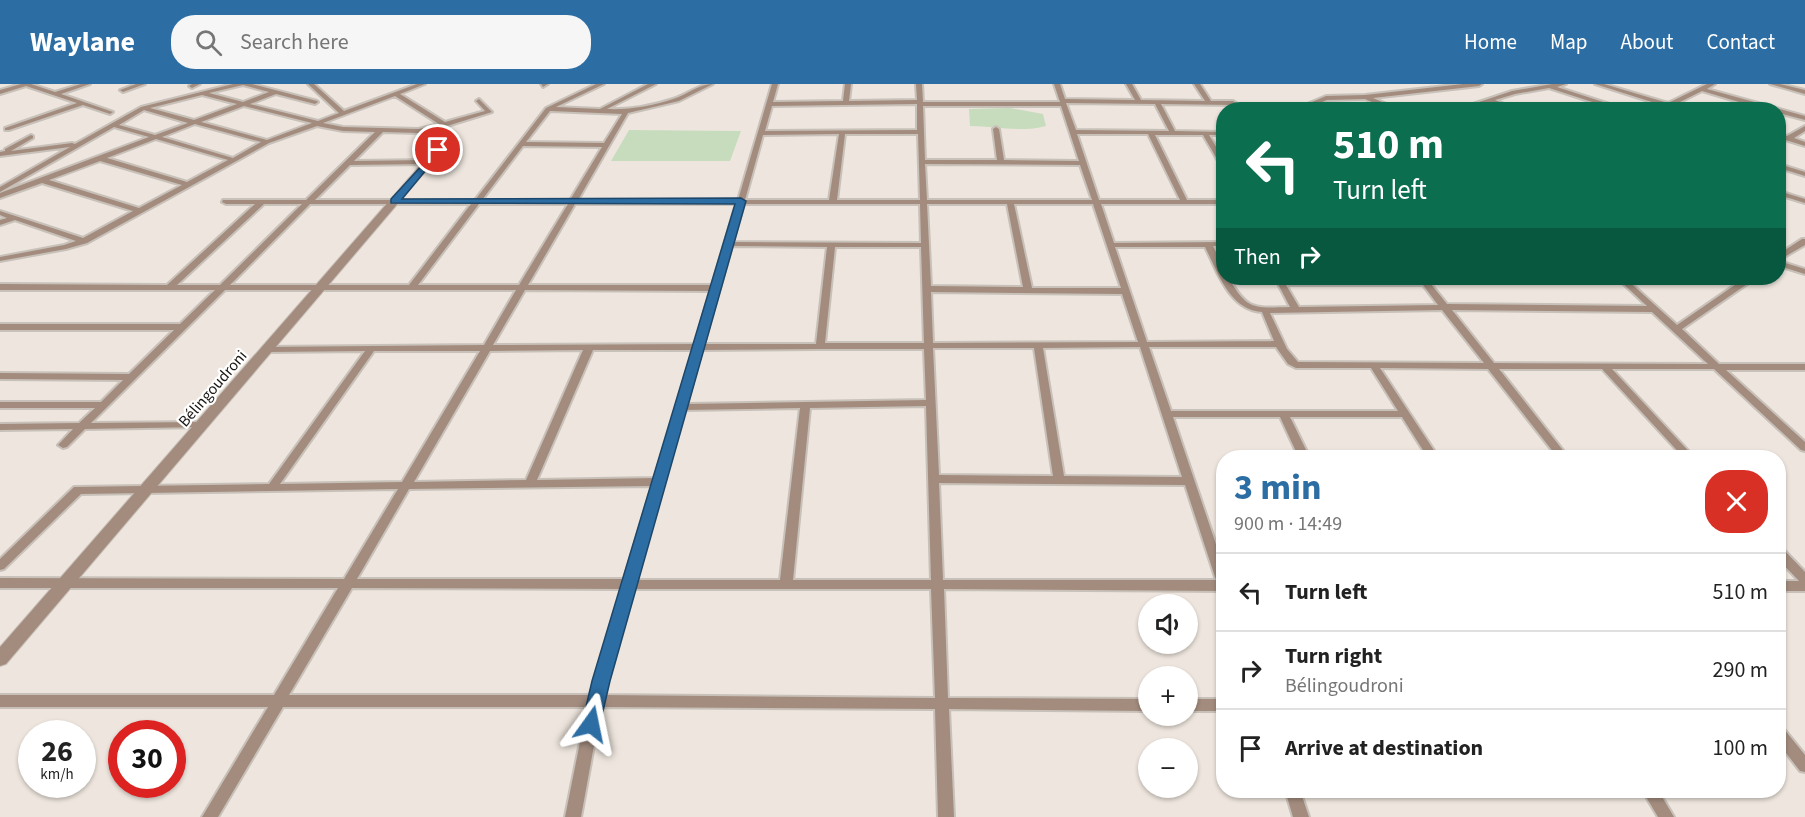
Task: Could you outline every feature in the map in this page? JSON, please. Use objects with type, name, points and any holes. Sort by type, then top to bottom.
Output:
[{"type":"street","points":[[0,92],[26,84],[110,112]]},
{"type":"street","points":[[54,94],[87,84]]},
{"type":"street","points":[[123,90],[142,84]]},
{"type":"street","points":[[0,190],[143,108],[240,84]]},
{"type":"street","points":[[245,84],[315,102]]},
{"type":"street","points":[[310,84],[344,114]]},
{"type":"street","points":[[0,259],[66,248],[84,241],[267,142],[422,84]]},
{"type":"street","points":[[411,288],[548,109],[601,84]]},
{"type":"street","points":[[601,110],[653,84]]},
{"type":"street","points":[[548,109],[626,112],[677,100],[710,84]]},
{"type":"street","points":[[573,817],[595,700],[775,84]]},
{"type":"street","points":[[846,103],[848,84]]},
{"type":"street","points":[[919,84],[946,817]]},
{"type":"street","points":[[1057,84],[1216,561]]},
{"type":"street","points":[[1129,84],[1139,102]]},
{"type":"street","points":[[1197,84],[1209,103]]},
{"type":"street","points":[[1316,102],[1326,98],[1365,97],[1479,84],[1492,101]]},
{"type":"street","points":[[1488,102],[1514,92],[1563,84]]},
{"type":"street","points":[[1598,84],[1659,102]]},
{"type":"street","points":[[1675,102],[1712,84]]},
{"type":"street","points":[[1773,84],[1805,92]]},
{"type":"street","points":[[1547,86],[1599,102]]},
{"type":"street","points":[[1701,89],[1748,102]]},
{"type":"street","points":[[0,196],[275,92]]},
{"type":"street","points":[[202,94],[343,129],[419,131],[489,112],[479,101]]},
{"type":"street","points":[[397,95],[445,125]]},
{"type":"street","points":[[1365,97],[1377,102]]},
{"type":"street","points":[[1157,102],[1173,133]]},
{"type":"street","points":[[3,128],[83,103]]},
{"type":"street","points":[[769,104],[1216,103]]},
{"type":"street","points":[[143,108],[267,142]]},
{"type":"street","points":[[210,817],[626,112]]},
{"type":"street","points":[[1786,113],[1805,118]]},
{"type":"street","points":[[112,125],[234,160]]},
{"type":"street","points":[[0,154],[31,137],[3,128]]},
{"type":"street","points":[[1788,139],[1805,128]]},
{"type":"street","points":[[63,445],[382,129]]},
{"type":"street","points":[[996,129],[1000,163]]},
{"type":"street","points":[[761,133],[921,132]]},
{"type":"street","points":[[1073,132],[1216,133]]},
{"type":"street","points":[[833,201],[842,133]]},
{"type":"street","points":[[1151,133],[1184,201]]},
{"type":"street","points":[[1204,133],[1216,152]]},
{"type":"street","name":"Bélingoudroni","points":[[0,658],[448,139]]},
{"type":"street","points":[[1788,139],[1805,144]]},
{"type":"street","points":[[521,144],[607,145]]},
{"type":"street","points":[[0,154],[78,145]]},
{"type":"street","points":[[99,158],[188,185]]},
{"type":"street","points":[[348,163],[428,162]]},
{"type":"street","points":[[922,162],[1083,163]]},
{"type":"street","points":[[1786,168],[1805,174]]},
{"type":"street","points":[[40,180],[140,211]]},
{"type":"street","points":[[1786,195],[1805,201]]},
{"type":"street","points":[[1010,201],[1028,291]]},
{"type":"street","points":[[226,202],[1216,202]]},
{"type":"street","points":[[168,288],[262,202]]},
{"type":"street","points":[[0,213],[84,241]]},
{"type":"street","points":[[0,224],[14,218]]},
{"type":"street","points":[[1786,253],[1805,241]]},
{"type":"street","points":[[728,243],[925,244]]},
{"type":"street","points":[[1208,244],[1216,260]]},
{"type":"street","points":[[1111,245],[1216,244]]},
{"type":"street","points":[[820,346],[831,245]]},
{"type":"street","points":[[1786,265],[1805,272]]},
{"type":"street","points":[[1229,285],[1241,304],[1254,311],[1447,307],[1655,309]]},
{"type":"street","points":[[1283,285],[1296,310]]},
{"type":"street","points":[[1428,285],[1558,450]]},
{"type":"street","points":[[1629,285],[1805,448]]},
{"type":"street","points":[[1676,329],[1740,285]]},
{"type":"street","points":[[0,287],[715,288]]},
{"type":"street","points":[[927,289],[1126,291]]},
{"type":"street","points":[[1265,310],[1290,362],[1296,365],[1805,367]]},
{"type":"street","points":[[0,327],[182,327]]},
{"type":"street","points":[[267,349],[1280,344]]},
{"type":"street","points":[[1038,345],[1059,481]]},
{"type":"street","points":[[530,483],[589,348]]},
{"type":"street","points":[[272,487],[371,349]]},
{"type":"street","points":[[1375,367],[1429,450]]},
{"type":"street","points":[[1605,367],[1683,450]]},
{"type":"street","points":[[0,376],[131,377]]},
{"type":"street","points":[[681,407],[931,403]]},
{"type":"street","points":[[0,405],[103,405]]},
{"type":"street","points":[[786,584],[805,406]]},
{"type":"street","points":[[1167,414],[1406,414]]},
{"type":"street","points":[[1283,414],[1301,450]]},
{"type":"street","points":[[0,427],[201,425]]},
{"type":"street","points":[[934,479],[1189,481]]},
{"type":"street","points":[[0,567],[78,490],[659,482]]},
{"type":"street","points":[[1786,560],[1805,580]]},
{"type":"street","points":[[0,583],[1216,585]]},
{"type":"street","points":[[1786,586],[1805,586]]},
{"type":"street","points":[[0,701],[595,700],[1138,705]]},
{"type":"street","points":[[1198,705],[1216,705]]},
{"type":"street","points":[[1786,742],[1805,766]]},
{"type":"street","points":[[1295,798],[1301,817]]},
{"type":"street","points":[[1654,798],[1666,817]]},
{"type":"green space","points":[[1010,108],[1043,114],[1046,126],[1017,129],[970,126],[969,109]]},
{"type":"green space","points":[[629,130],[741,131],[730,161],[611,161]]},
{"type":"route","points":[[438,150],[394,201],[741,201],[595,700],[591,724]]}]
